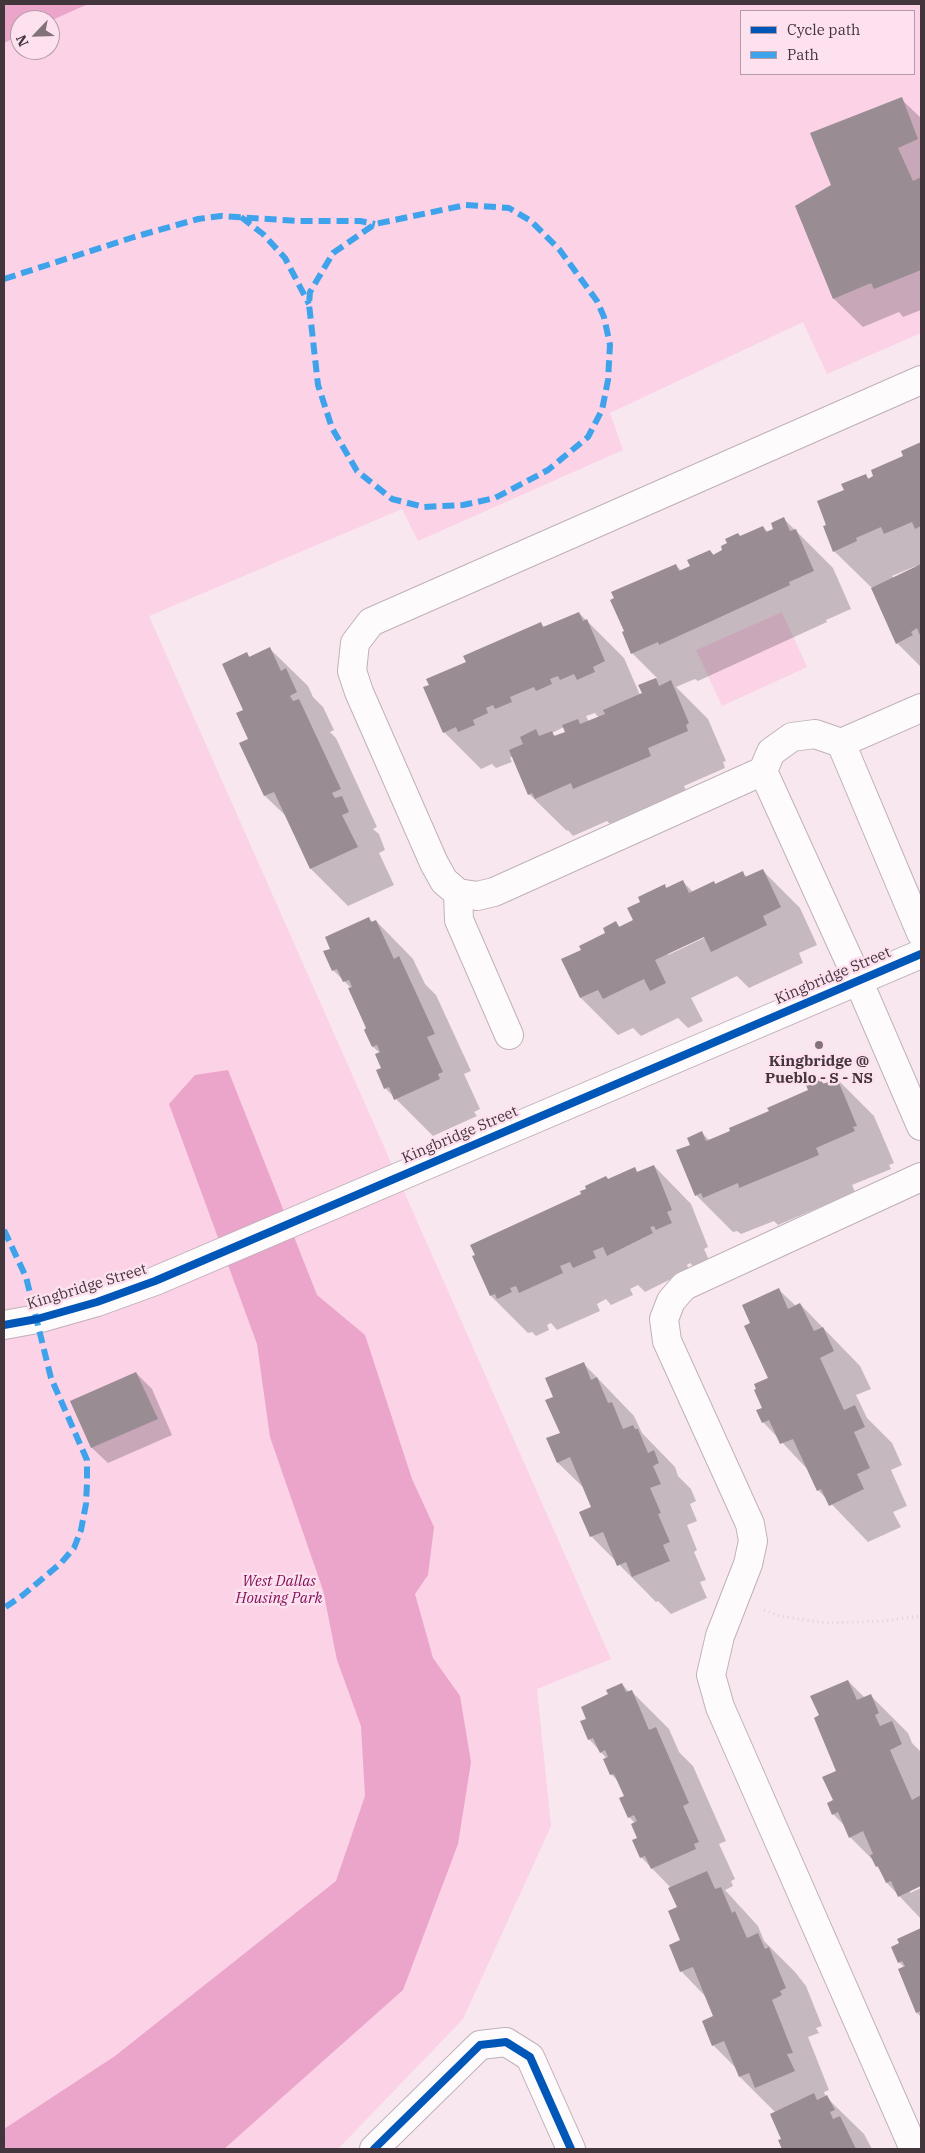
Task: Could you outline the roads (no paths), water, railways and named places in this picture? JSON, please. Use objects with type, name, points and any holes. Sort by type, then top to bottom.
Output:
[{"type":"street","points":[[921,380],[371,622],[356,643],[352,671],[359,692],[434,863],[444,881],[458,893],[477,896],[494,892],[763,771],[772,752],[792,737],[815,734],[841,743],[921,708]]},
{"type":"street","points":[[841,743],[921,933]]},
{"type":"street","points":[[763,771],[858,980],[921,1126]]},
{"type":"street","points":[[458,893],[459,920],[509,1035]]},
{"type":"street","name":"Kingbridge Street","points":[[4,1325],[97,1302],[156,1281],[921,954]]},
{"type":"street","points":[[914,2149],[720,1707],[711,1675],[720,1636],[748,1564],[753,1541],[750,1524],[667,1340],[664,1319],[672,1302],[684,1286],[921,1177]]},
{"type":"street","points":[[374,2149],[480,2045],[506,2042],[530,2057],[570,2149]]},
{"type":"place","name":"Kingbridge @ Pueblo - S - NS","points":[[819,1045]]},
{"type":"park label","name":"West Dallas Housing Park","points":[[279,1590]]}]
